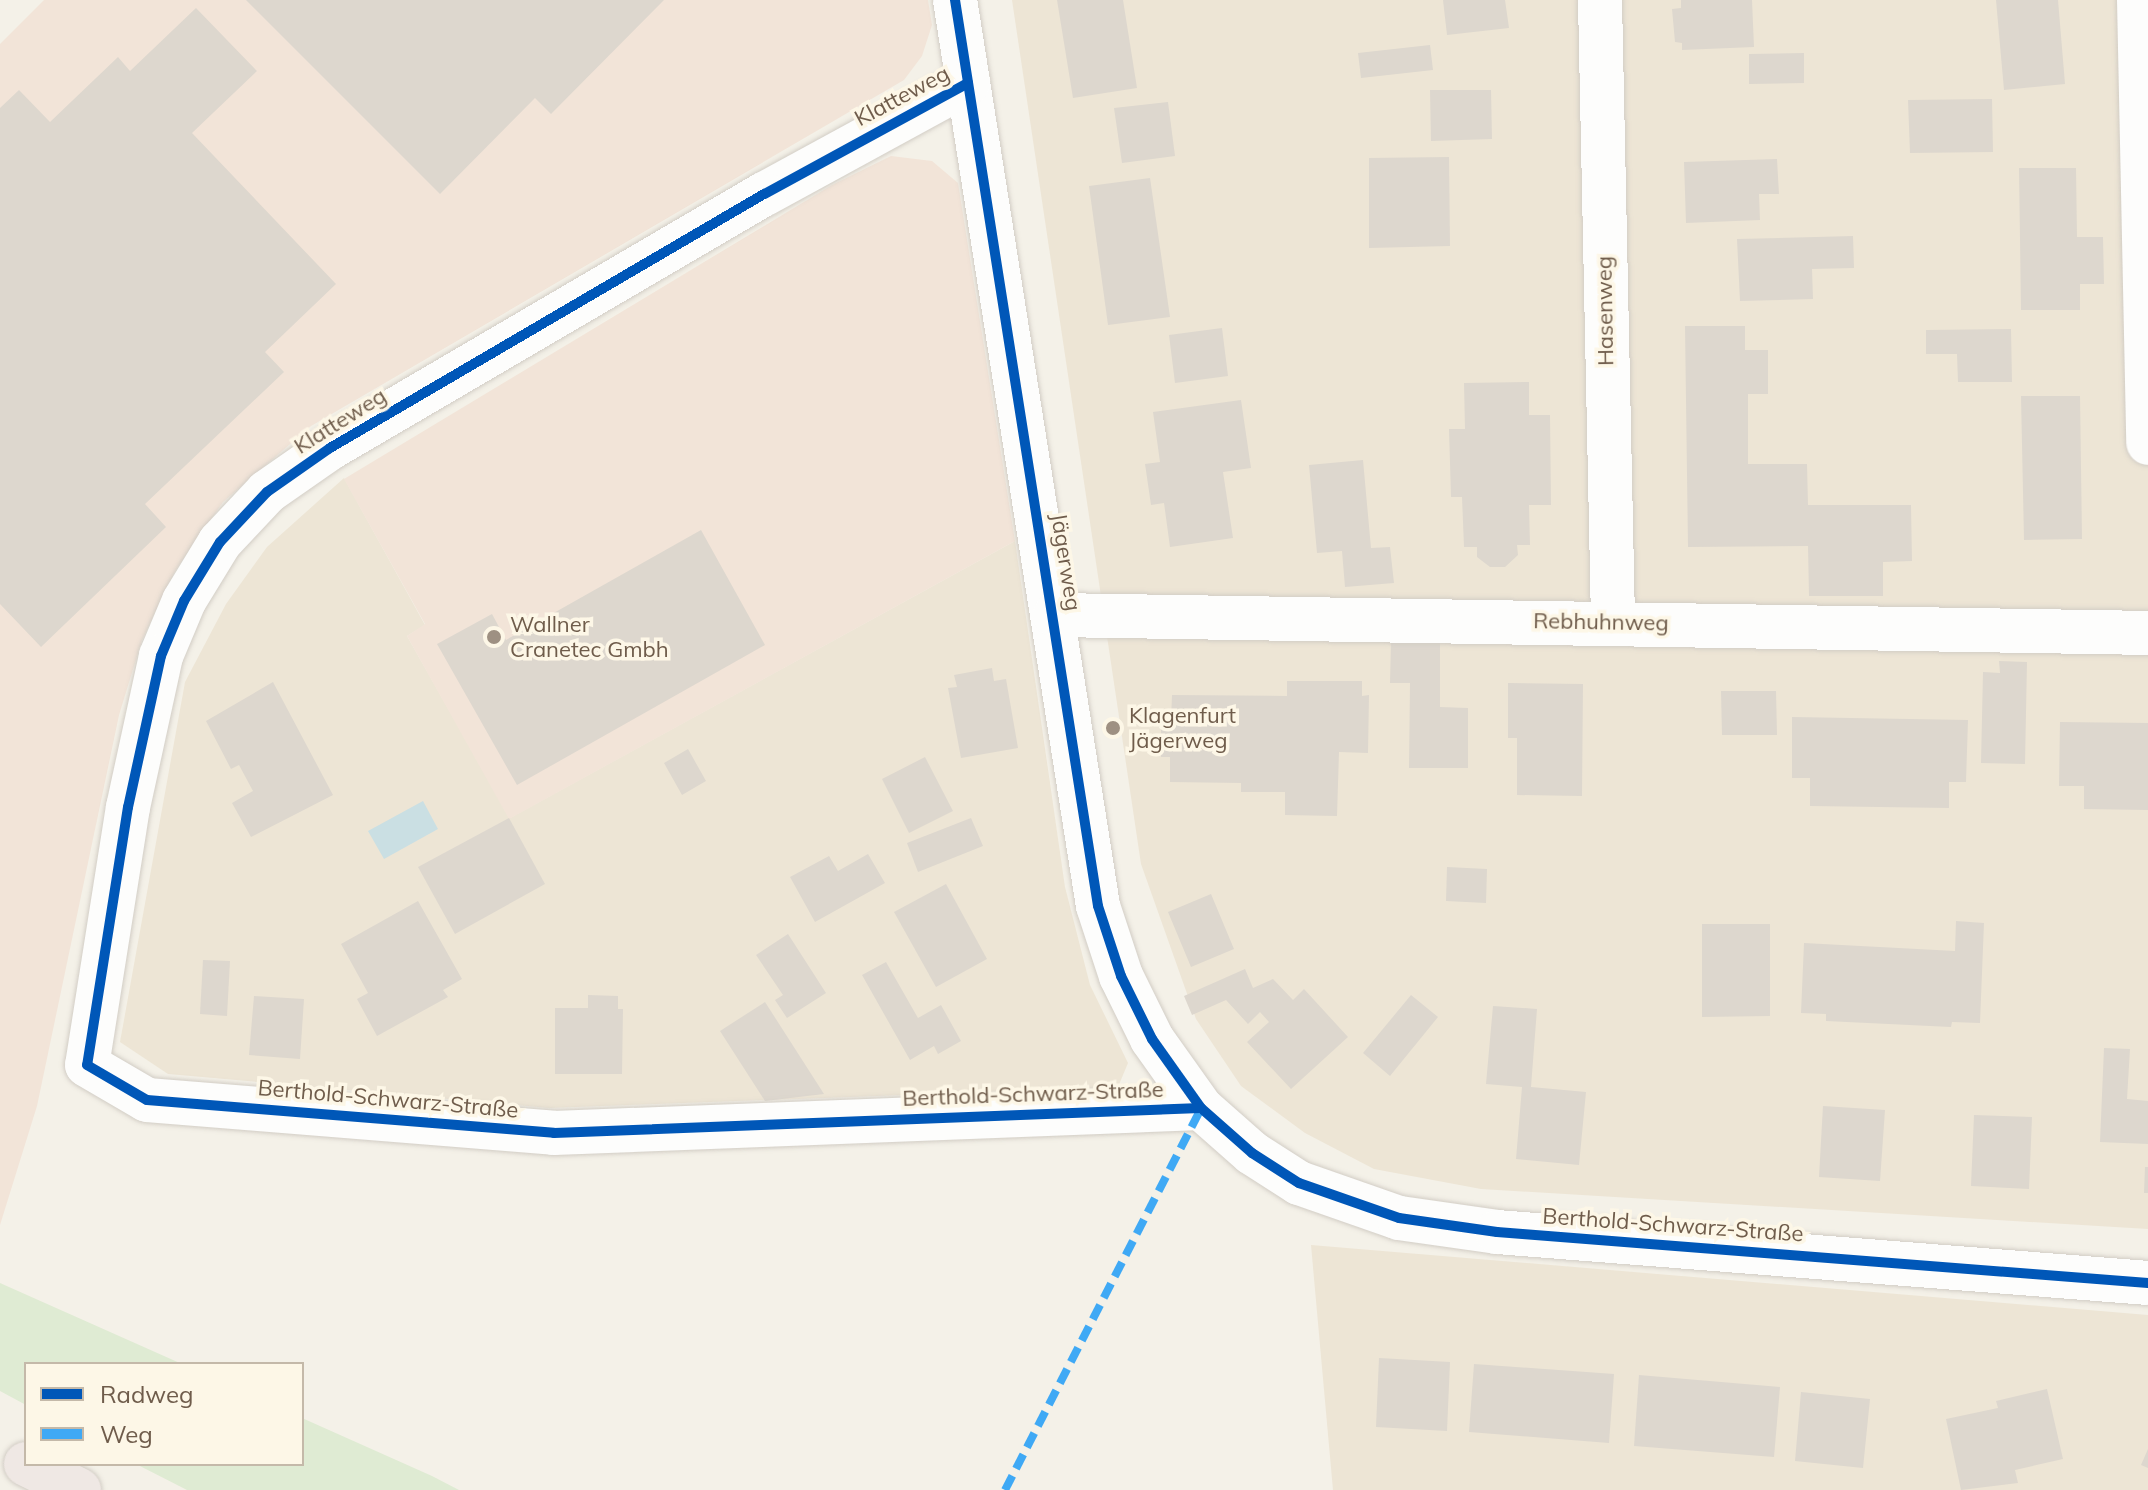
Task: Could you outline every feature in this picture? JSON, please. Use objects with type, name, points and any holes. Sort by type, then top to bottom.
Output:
[{"type":"highway","points":[[0,1450],[24,1463]]},
{"type":"highway","points":[[30,1466],[79,1490]]},
{"type":"street","name":"Jägerweg","points":[[955,0],[1055,615],[1098,906],[1121,976],[1146,1026],[1201,1108]]},
{"type":"street","name":"Hasenweg","points":[[1600,0],[1613,622]]},
{"type":"street","points":[[2139,0],[2148,443]]},
{"type":"street","name":"Klatteweg","points":[[87,1065],[128,807],[161,656],[184,601],[220,542],[267,492],[330,448],[764,194],[968,83]]},
{"type":"street","name":"Rebhuhnweg","points":[[1055,615],[2148,633]]},
{"type":"street","name":"Berthold-Schwarz-Straße","points":[[87,1065],[147,1100],[554,1133],[1201,1108],[1252,1153],[1299,1183],[1399,1218],[1513,1233],[2148,1283]]},
{"type":"shaded area","points":[[44,0],[928,0],[932,25],[922,56],[904,80],[311,426],[223,502],[175,571],[142,640],[119,715],[37,1106],[0,1225],[0,44]]},
{"type":"shaded area","points":[[1012,0],[2148,0],[2148,1229],[1481,1189],[1374,1169],[1305,1133],[1241,1086],[1196,1019],[1141,864]]},
{"type":"shaded area","points":[[891,156],[932,161],[958,183],[1015,541],[509,819],[407,636],[425,624],[344,479],[832,185]]},
{"type":"shaded area","points":[[344,478],[425,625],[407,636],[510,818],[1015,541],[1065,887],[1090,985],[1128,1063],[1118,1087],[549,1108],[168,1074],[120,1042],[185,682],[226,604],[267,547]]},
{"type":"shaded area","points":[[423,801],[438,829],[384,859],[368,831]]},
{"type":"shaded area","points":[[1311,1245],[2148,1315],[2148,1490],[1333,1490]]},
{"type":"green space","points":[[0,1283],[178,1362],[24,1362],[24,1404],[0,1391]]},
{"type":"green space","points":[[304,1419],[459,1490],[187,1490],[140,1466],[304,1466]]},
{"type":"building","points":[[246,0],[664,0],[551,114],[535,98],[440,194]]},
{"type":"building","points":[[1057,0],[1123,0],[1137,88],[1073,98]]},
{"type":"building","points":[[1443,0],[1505,0],[1509,28],[1447,35]]},
{"type":"building","points":[[1681,0],[1752,0],[1754,47],[1682,50],[1682,43],[1675,42],[1672,9],[1681,8]]},
{"type":"building","points":[[1996,0],[2058,0],[2065,84],[2004,90]]},
{"type":"building","points":[[196,8],[257,71],[192,133],[336,284],[265,352],[284,372],[145,504],[166,527],[41,647],[0,604],[0,108],[19,90],[50,122],[118,57],[130,71]]},
{"type":"building","points":[[1430,45],[1433,70],[1361,78],[1358,53]]},
{"type":"building","points":[[1804,53],[1804,83],[1749,84],[1749,54]]},
{"type":"building","points":[[1430,90],[1491,90],[1492,139],[1431,141]]},
{"type":"building","points":[[1992,99],[1993,152],[1910,153],[1908,100]]},
{"type":"building","points":[[1168,102],[1175,156],[1122,163],[1114,108]]},
{"type":"building","points":[[1449,157],[1450,246],[1369,248],[1369,158]]},
{"type":"building","points":[[1777,159],[1779,194],[1759,194],[1760,220],[1686,223],[1684,162]]},
{"type":"building","points":[[2019,168],[2076,168],[2077,237],[2103,237],[2104,284],[2080,284],[2080,310],[2021,310]]},
{"type":"building","points":[[1150,178],[1170,317],[1108,325],[1089,186]]},
{"type":"building","points":[[1853,236],[1854,268],[1812,269],[1813,299],[1740,301],[1737,239]]},
{"type":"building","points":[[1685,326],[1745,326],[1745,350],[1768,350],[1768,394],[1748,394],[1748,464],[1807,464],[1808,505],[1911,505],[1912,561],[1883,562],[1883,596],[1809,596],[1808,546],[1688,547]]},
{"type":"building","points":[[1222,328],[1228,376],[1175,383],[1169,335]]},
{"type":"building","points":[[2011,329],[2012,382],[1958,382],[1957,354],[1926,354],[1926,330]]},
{"type":"building","points":[[1529,382],[1529,415],[1550,415],[1551,505],[1529,505],[1530,545],[1517,545],[1518,555],[1505,567],[1490,567],[1477,557],[1477,547],[1464,547],[1462,497],[1451,497],[1449,429],[1465,429],[1464,383]]},
{"type":"building","points":[[2021,396],[2080,396],[2082,539],[2024,540]]},
{"type":"building","points":[[1241,400],[1251,468],[1223,472],[1233,538],[1170,547],[1164,503],[1151,505],[1145,464],[1160,462],[1153,412]]},
{"type":"building","points":[[1363,460],[1371,548],[1390,547],[1394,583],[1345,587],[1342,551],[1317,553],[1309,465]]},
{"type":"building","points":[[701,530],[765,645],[517,785],[437,644],[492,614],[506,640]]},
{"type":"building","points":[[1391,642],[1440,643],[1440,707],[1468,708],[1468,768],[1409,768],[1410,683],[1390,683]]},
{"type":"building","points":[[1999,661],[2027,662],[2025,764],[1981,763],[1983,672],[2000,673]]},
{"type":"building","points":[[992,668],[994,681],[1006,679],[1018,748],[961,758],[948,688],[957,687],[954,675]]},
{"type":"building","points":[[1287,681],[1362,681],[1362,696],[1369,695],[1368,753],[1339,752],[1337,816],[1285,815],[1285,792],[1241,792],[1241,783],[1170,782],[1170,757],[1161,757],[1161,720],[1171,721],[1172,695],[1287,696]]},
{"type":"building","points":[[273,682],[333,795],[251,837],[232,803],[253,791],[239,765],[231,769],[206,721]]},
{"type":"building","points":[[1508,683],[1583,684],[1582,796],[1517,795],[1517,738],[1508,738]]},
{"type":"building","points":[[1721,691],[1776,691],[1777,735],[1722,735]]},
{"type":"building","points":[[1792,717],[1968,720],[1966,782],[1949,782],[1949,808],[1810,806],[1810,778],[1792,778]]},
{"type":"building","points":[[2060,722],[2148,723],[2148,810],[2084,809],[2084,786],[2059,786]]},
{"type":"building","points":[[688,749],[706,781],[682,795],[664,763]]},
{"type":"building","points":[[925,757],[953,811],[909,833],[882,779]]},
{"type":"building","points":[[509,818],[545,884],[455,934],[418,867]]},
{"type":"building","points":[[971,818],[983,846],[918,872],[907,843]]},
{"type":"building","points":[[868,854],[885,883],[815,922],[790,877],[829,856],[838,871]]},
{"type":"building","points":[[1447,867],[1487,869],[1486,903],[1446,901]]},
{"type":"building","points":[[946,884],[987,959],[936,987],[894,912]]},
{"type":"building","points":[[1211,894],[1234,949],[1191,967],[1168,912]]},
{"type":"building","points":[[418,901],[462,979],[443,990],[448,997],[377,1036],[357,999],[368,993],[341,944]]},
{"type":"building","points":[[1956,921],[1984,923],[1980,1023],[1952,1022],[1951,1027],[1826,1021],[1826,1014],[1801,1013],[1804,943],[1955,951]]},
{"type":"building","points":[[1702,924],[1770,924],[1770,1016],[1702,1017]]},
{"type":"building","points":[[788,934],[826,993],[787,1018],[775,1000],[783,995],[756,955]]},
{"type":"building","points":[[203,960],[230,961],[227,1016],[200,1014]]},
{"type":"building","points":[[886,962],[918,1018],[941,1005],[961,1041],[938,1054],[934,1046],[910,1060],[862,975]]},
{"type":"building","points":[[1245,969],[1253,988],[1273,979],[1293,1000],[1304,989],[1348,1037],[1291,1089],[1247,1042],[1269,1022],[1260,1012],[1248,1024],[1226,1000],[1192,1015],[1184,996]]},
{"type":"building","points":[[588,995],[618,996],[618,1009],[623,1009],[622,1074],[555,1074],[555,1008],[588,1008]]},
{"type":"building","points":[[1411,995],[1438,1017],[1390,1076],[1363,1053]]},
{"type":"building","points":[[254,996],[304,999],[300,1059],[249,1055]]},
{"type":"building","points":[[765,1002],[824,1094],[765,1101],[720,1031]]},
{"type":"building","points":[[1493,1006],[1537,1009],[1531,1087],[1586,1092],[1579,1165],[1516,1159],[1522,1087],[1486,1084]]},
{"type":"building","points":[[2104,1048],[2130,1049],[2127,1099],[2148,1101],[2148,1144],[2100,1142]]},
{"type":"building","points":[[1823,1106],[1885,1110],[1880,1181],[1819,1177]]},
{"type":"building","points":[[1974,1115],[2032,1117],[2029,1189],[1971,1186]]},
{"type":"building","points":[[2145,1167],[2148,1167],[2148,1193],[2144,1193]]},
{"type":"building","points":[[1379,1358],[1450,1362],[1447,1431],[1376,1427]]},
{"type":"building","points":[[1474,1364],[1614,1374],[1609,1443],[1469,1432]]},
{"type":"building","points":[[1639,1375],[1780,1387],[1774,1457],[1634,1446]]},
{"type":"building","points":[[2047,1389],[2063,1459],[2015,1470],[2018,1483],[1961,1490],[1946,1419],[1998,1408],[1996,1401]]},
{"type":"building","points":[[1801,1392],[1870,1399],[1863,1468],[1795,1461]]},
{"type":"building","points":[[2148,1449],[2148,1468],[2141,1465]]},
{"type":"marked path","points":[[1005,1490],[1201,1108]]},
{"type":"cycle path","points":[[955,0],[1098,906],[1121,976],[1152,1039],[1201,1108],[1252,1153],[1299,1183],[1399,1218],[1497,1232],[2148,1283]]},
{"type":"cycle path","points":[[968,83],[764,194],[330,448],[267,492],[220,542],[184,601],[161,656],[128,807],[87,1065],[147,1100],[554,1133],[1201,1108]]},
{"type":"place","name":"Wallner Cranetec Gmbh","points":[[494,637]]},
{"type":"place","name":"Klagenfurt Jägerweg","points":[[1113,728]]}]
